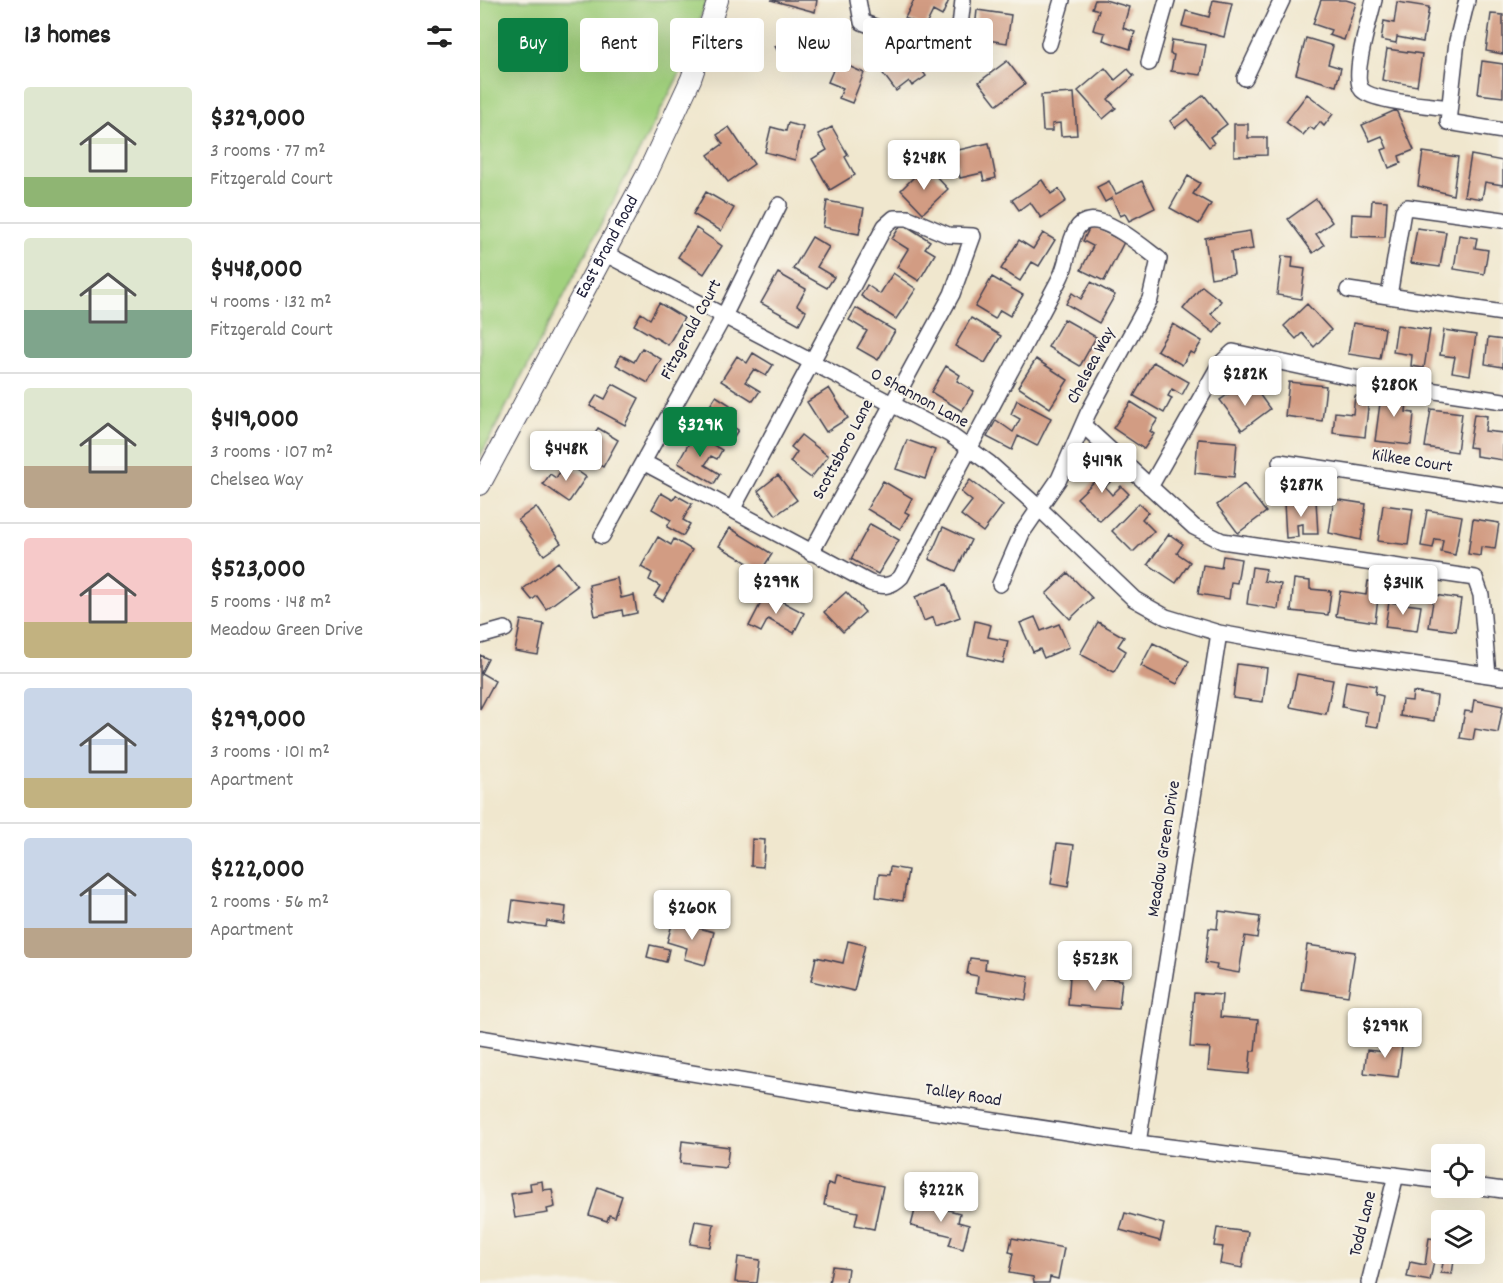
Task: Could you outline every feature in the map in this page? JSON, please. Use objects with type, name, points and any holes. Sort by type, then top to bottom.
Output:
[{"type":"main road","name":"East Brand Road","points":[[480,485],[647,174],[691,79],[718,0]]},
{"type":"street","points":[[858,0],[862,22],[935,50],[953,45],[960,26],[963,0]]},
{"type":"street","points":[[1049,44],[1062,0]]},
{"type":"street","points":[[1149,63],[1167,0]]},
{"type":"street","points":[[1245,78],[1282,0]]},
{"type":"street","points":[[1374,0],[1358,71],[1363,91],[1376,97],[1448,108]]},
{"type":"street","points":[[1467,0],[1457,41],[1448,122],[1503,131]]},
{"type":"street","name":"Fitzgerald Court","points":[[602,536],[724,316],[779,205]]},
{"type":"street","points":[[1389,296],[1403,211],[1407,207],[1503,220]]},
{"type":"street","name":"Scottsboro Lane","points":[[811,554],[952,294],[973,236],[948,235],[908,218],[894,218],[885,226],[875,242],[812,363]]},
{"type":"street","name":"Chelsea Way","points":[[968,448],[1068,262],[1079,226],[1089,219],[1103,221],[1159,259],[1150,299],[1083,426],[1059,479],[1022,533],[1000,584]]},
{"type":"street","name":"O Shannon Lane","points":[[604,253],[949,434],[1039,508],[1134,599],[1166,617],[1219,633],[1326,652],[1495,676]]},
{"type":"street","points":[[1348,291],[1503,313]]},
{"type":"street","points":[[1150,487],[1220,363],[1233,352],[1369,381],[1503,401]]},
{"type":"street","points":[[732,510],[812,363]]},
{"type":"street","points":[[1083,426],[1194,527],[1222,541],[1475,578],[1481,595],[1495,676]]},
{"type":"street","points":[[643,462],[811,554],[881,587],[896,582],[921,541],[968,448]]},
{"type":"street","name":"Kilkee Court","points":[[1280,462],[1503,496]]},
{"type":"street","points":[[480,636],[505,629]]},
{"type":"street","name":"Meadow Green Drive","points":[[1138,1143],[1219,633]]},
{"type":"street","name":"Talley Road","points":[[480,1038],[825,1095],[1138,1143],[1431,1180]]},
{"type":"street","name":"Todd Lane","points":[[1369,1283],[1396,1175]]},
{"type":"street","points":[[1485,1188],[1503,1190]]},
{"type":"green space","points":[[480,0],[707,0],[700,18],[670,18],[670,72],[680,72],[679,75],[480,457]]},
{"type":"building","points":[[771,0],[817,0],[815,12]]},
{"type":"building","points":[[914,0],[949,0],[942,16],[933,11],[930,18],[905,18]]},
{"type":"building","points":[[1095,0],[1105,0],[1129,7],[1123,28],[1135,32],[1130,49],[1103,40],[1105,33],[1093,30],[1099,10],[1092,8]]},
{"type":"building","points":[[1213,0],[1232,3],[1224,37],[1182,26],[1186,11],[1209,17]]},
{"type":"building","points":[[1321,0],[1346,0],[1356,3],[1344,40],[1329,35],[1331,30],[1313,24]]},
{"type":"building","points":[[1397,2],[1429,7],[1423,42],[1397,37],[1396,43],[1381,40],[1384,21],[1394,23]]},
{"type":"building","points":[[977,10],[1011,15],[1007,43],[993,41],[993,18],[976,18]]},
{"type":"building","points":[[1491,14],[1503,15],[1503,54],[1486,51]]},
{"type":"building","points":[[1306,38],[1333,46],[1328,64],[1341,68],[1336,86],[1296,74]]},
{"type":"building","points":[[1172,40],[1206,45],[1201,75],[1171,71],[1174,55],[1170,54]]},
{"type":"building","points":[[1387,49],[1422,54],[1417,86],[1382,80]]},
{"type":"building","points":[[1007,61],[1025,84],[997,105],[979,82]]},
{"type":"building","points":[[1482,61],[1503,64],[1503,97],[1478,94]]},
{"type":"building","points":[[851,67],[864,73],[852,103],[839,98],[843,88],[828,82],[832,72],[851,72]]},
{"type":"building","points":[[1105,68],[1115,80],[1128,69],[1134,76],[1108,99],[1116,108],[1103,119],[1078,91]]},
{"type":"building","points":[[882,72],[923,72],[926,76],[912,86],[909,81],[896,91]]},
{"type":"building","points":[[1074,93],[1077,135],[1061,136],[1060,123],[1052,124],[1052,131],[1043,131],[1041,95]]},
{"type":"building","points":[[1307,94],[1333,114],[1324,126],[1320,122],[1314,130],[1310,127],[1303,135],[1286,122]]},
{"type":"building","points":[[1204,95],[1227,124],[1210,137],[1214,143],[1209,147],[1187,119],[1175,128],[1170,121]]},
{"type":"building","points":[[1396,110],[1414,150],[1399,156],[1401,163],[1389,168],[1382,150],[1387,148],[1382,136],[1370,141],[1362,125]]},
{"type":"building","points":[[788,123],[803,127],[795,160],[765,152],[771,127],[786,131]]},
{"type":"building","points":[[1234,124],[1248,124],[1248,138],[1267,138],[1267,155],[1234,156]]},
{"type":"building","points":[[729,127],[754,164],[728,182],[708,155],[723,144],[717,135]]},
{"type":"building","points":[[832,127],[848,155],[845,157],[855,175],[830,190],[812,159],[827,150],[818,134]]},
{"type":"building","points":[[989,143],[996,178],[984,181],[982,173],[960,178],[954,151]]},
{"type":"building","points":[[1423,152],[1458,157],[1453,195],[1418,186]]},
{"type":"building","points":[[1471,155],[1503,161],[1503,185],[1485,182],[1482,199],[1464,196]]},
{"type":"building","points":[[920,171],[927,178],[933,173],[948,189],[923,213],[901,190]]},
{"type":"building","points":[[1188,176],[1200,183],[1193,194],[1211,204],[1199,224],[1170,208]]},
{"type":"building","points":[[1042,180],[1051,194],[1059,189],[1066,201],[1041,218],[1030,202],[1019,210],[1012,200]]},
{"type":"building","points":[[1109,181],[1116,194],[1142,181],[1155,208],[1129,221],[1125,214],[1120,216],[1112,198],[1105,202],[1097,187]]},
{"type":"building","points":[[706,192],[734,208],[721,231],[693,214]]},
{"type":"building","points":[[1316,199],[1332,222],[1316,234],[1324,245],[1313,253],[1288,219]]},
{"type":"building","points":[[1372,200],[1387,201],[1385,237],[1351,236],[1352,214],[1371,215]]},
{"type":"building","points":[[827,201],[864,208],[859,234],[823,227]]},
{"type":"building","points":[[902,223],[930,241],[925,248],[935,254],[919,281],[897,267],[908,249],[892,239]]},
{"type":"building","points":[[1091,225],[1124,242],[1104,281],[1081,270],[1093,246],[1083,241]]},
{"type":"building","points":[[696,228],[722,246],[704,274],[678,257]]},
{"type":"building","points":[[1417,228],[1446,232],[1440,267],[1411,263]]},
{"type":"building","points":[[1250,231],[1253,249],[1231,252],[1234,274],[1211,278],[1205,238]]},
{"type":"building","points":[[1043,233],[1055,240],[1039,266],[1032,262],[1020,281],[1001,269],[1019,240],[1033,249]]},
{"type":"building","points":[[1459,235],[1477,238],[1475,248],[1488,250],[1484,274],[1454,269]]},
{"type":"building","points":[[812,237],[829,247],[817,267],[834,277],[827,288],[793,269]]},
{"type":"building","points":[[1282,256],[1293,257],[1292,267],[1305,269],[1301,299],[1277,295]]},
{"type":"building","points":[[778,273],[806,289],[797,305],[806,311],[799,324],[761,303]]},
{"type":"building","points":[[893,273],[916,289],[896,319],[861,296],[867,285],[880,294]]},
{"type":"building","points":[[992,277],[1023,295],[1010,316],[1000,310],[995,319],[975,307]]},
{"type":"building","points":[[1091,282],[1115,295],[1099,323],[1066,304],[1072,293],[1081,299]]},
{"type":"building","points":[[1202,286],[1221,301],[1211,314],[1222,323],[1214,333],[1183,309]]},
{"type":"building","points":[[659,303],[684,318],[668,345],[634,325],[641,313],[650,319]]},
{"type":"building","points":[[1307,304],[1331,330],[1314,347],[1302,333],[1296,339],[1284,326]]},
{"type":"building","points":[[856,308],[895,331],[878,360],[857,348],[867,331],[849,320]]},
{"type":"building","points":[[971,318],[1001,336],[985,363],[955,346]]},
{"type":"building","points":[[1064,319],[1096,337],[1080,366],[1048,347]]},
{"type":"building","points":[[1353,323],[1385,328],[1380,359],[1348,354]]},
{"type":"building","points":[[1173,324],[1202,341],[1194,354],[1190,352],[1182,365],[1157,350]]},
{"type":"building","points":[[1397,325],[1430,330],[1424,368],[1411,366],[1412,355],[1393,352]]},
{"type":"building","points":[[1444,330],[1476,335],[1470,375],[1452,372],[1455,357],[1440,355]]},
{"type":"building","points":[[1488,338],[1503,340],[1503,367],[1485,364]]},
{"type":"building","points":[[642,348],[661,359],[648,383],[616,365],[621,355],[634,362]]},
{"type":"building","points":[[753,353],[773,365],[766,376],[754,369],[745,382],[760,391],[753,401],[721,381],[737,356],[747,363]]},
{"type":"building","points":[[1036,359],[1068,380],[1050,408],[1018,387]]},
{"type":"building","points":[[1153,362],[1189,382],[1182,395],[1172,389],[1168,396],[1172,398],[1164,413],[1134,396]]},
{"type":"building","points":[[946,366],[960,375],[957,381],[974,391],[962,411],[931,392]]},
{"type":"building","points":[[1289,382],[1326,386],[1322,421],[1285,416]]},
{"type":"building","points":[[613,384],[639,398],[625,425],[590,406],[597,395],[605,399]]},
{"type":"building","points":[[1254,387],[1270,409],[1242,430],[1220,400],[1236,389],[1241,396]]},
{"type":"building","points":[[829,388],[848,418],[826,432],[807,402]]},
{"type":"building","points":[[1382,388],[1408,391],[1406,412],[1414,413],[1411,445],[1375,441]]},
{"type":"building","points":[[716,396],[738,410],[729,424],[738,430],[730,443],[699,423]]},
{"type":"building","points":[[1355,396],[1369,398],[1365,437],[1333,433],[1335,412],[1353,414]]},
{"type":"building","points":[[1017,400],[1051,418],[1037,446],[1018,436],[1012,450],[987,437],[996,420],[1013,432],[1020,419],[1011,414]]},
{"type":"building","points":[[1131,402],[1158,419],[1150,431],[1154,434],[1144,449],[1113,428]]},
{"type":"building","points":[[1431,409],[1462,413],[1457,452],[1425,447]]},
{"type":"building","points":[[1474,414],[1487,416],[1485,431],[1503,433],[1503,460],[1476,456],[1476,448],[1469,447]]},
{"type":"building","points":[[598,428],[618,440],[603,467],[574,451],[581,439],[590,444]]},
{"type":"building","points":[[694,434],[722,450],[717,459],[711,456],[705,465],[720,474],[714,484],[678,463]]},
{"type":"building","points":[[801,435],[828,456],[811,478],[790,462],[797,452],[791,447]]},
{"type":"building","points":[[1198,439],[1237,442],[1234,477],[1195,473]]},
{"type":"building","points":[[907,440],[935,450],[925,479],[896,469]]},
{"type":"building","points":[[1102,462],[1116,476],[1105,487],[1112,495],[1121,486],[1129,494],[1100,521],[1077,498],[1097,479],[1091,473]]},
{"type":"building","points":[[566,463],[586,477],[569,502],[543,484],[550,474],[556,478]]},
{"type":"building","points":[[778,475],[797,500],[776,515],[758,491]]},
{"type":"building","points":[[970,480],[1003,505],[983,532],[961,515],[972,501],[961,492]]},
{"type":"building","points":[[883,481],[912,498],[905,512],[909,514],[900,529],[867,509]]},
{"type":"building","points":[[1244,484],[1266,512],[1238,533],[1217,505]]},
{"type":"building","points":[[661,493],[673,500],[676,495],[692,504],[683,520],[690,524],[683,536],[667,527],[671,520],[652,509]]},
{"type":"building","points":[[1334,499],[1366,504],[1361,540],[1329,533]]},
{"type":"building","points":[[1316,500],[1318,534],[1303,534],[1303,524],[1297,525],[1298,537],[1286,538],[1284,502]]},
{"type":"building","points":[[1139,503],[1148,512],[1142,519],[1154,531],[1133,552],[1112,531]]},
{"type":"building","points":[[1383,505],[1413,509],[1408,545],[1378,541]]},
{"type":"building","points":[[536,507],[561,543],[544,555],[518,520]]},
{"type":"building","points":[[1427,510],[1462,516],[1455,555],[1441,552],[1443,540],[1435,539],[1433,548],[1421,546]]},
{"type":"building","points":[[1473,519],[1499,523],[1495,549],[1481,547],[1480,556],[1468,554]]},
{"type":"building","points":[[870,524],[899,540],[878,574],[851,559]]},
{"type":"building","points":[[943,527],[971,540],[956,571],[929,559]]},
{"type":"building","points":[[730,528],[772,554],[761,571],[719,546]]},
{"type":"building","points":[[1169,534],[1183,544],[1177,553],[1190,562],[1176,583],[1148,564]]},
{"type":"building","points":[[658,537],[671,545],[674,539],[692,550],[663,601],[654,596],[660,586],[649,580],[652,573],[641,567]]},
{"type":"building","points":[[1223,556],[1241,559],[1237,583],[1231,582],[1229,599],[1198,594],[1203,565],[1221,568]]},
{"type":"building","points":[[558,562],[577,586],[546,609],[537,596],[532,600],[523,589]]},
{"type":"building","points":[[1252,567],[1266,569],[1264,581],[1281,584],[1278,609],[1247,604]]},
{"type":"building","points":[[1068,573],[1092,598],[1070,619],[1046,594]]},
{"type":"building","points":[[617,578],[621,598],[634,595],[637,613],[623,616],[622,610],[595,616],[589,585]]},
{"type":"building","points":[[1294,579],[1310,581],[1310,589],[1331,591],[1328,615],[1291,611]]},
{"type":"building","points":[[1368,581],[1380,583],[1375,622],[1336,616],[1340,591],[1366,595]]},
{"type":"building","points":[[947,584],[960,617],[936,626],[933,617],[924,621],[915,597]]},
{"type":"building","points":[[846,592],[865,612],[843,632],[824,612]]},
{"type":"building","points":[[766,593],[804,613],[794,633],[768,619],[761,632],[749,626]]},
{"type":"building","points":[[1434,595],[1461,599],[1456,631],[1429,627]]},
{"type":"building","points":[[1389,602],[1421,606],[1417,631],[1385,627]]},
{"type":"building","points":[[1035,617],[1041,631],[1059,624],[1069,647],[1044,658],[1040,649],[1033,652],[1020,623]]},
{"type":"building","points":[[521,620],[544,624],[538,655],[515,651]]},
{"type":"building","points":[[975,621],[991,625],[988,637],[1008,641],[1003,663],[968,655]]},
{"type":"building","points":[[1098,622],[1124,637],[1118,646],[1126,651],[1114,672],[1080,654]]},
{"type":"building","points":[[1153,643],[1189,661],[1177,684],[1141,666]]},
{"type":"building","points":[[480,655],[488,659],[481,673],[495,681],[480,709]]},
{"type":"building","points":[[1237,664],[1267,668],[1263,702],[1233,698]]},
{"type":"building","points":[[1297,674],[1333,680],[1326,714],[1290,707]]},
{"type":"building","points":[[1346,681],[1376,686],[1375,694],[1383,696],[1378,727],[1365,725],[1367,712],[1342,707]]},
{"type":"building","points":[[1413,692],[1437,696],[1434,721],[1400,716],[1402,700],[1412,701]]},
{"type":"building","points":[[1474,700],[1503,706],[1498,733],[1475,729],[1473,740],[1460,738],[1465,711],[1472,712]]},
{"type":"building","points":[[752,839],[765,840],[763,867],[751,866]]},
{"type":"building","points":[[1057,843],[1074,845],[1068,887],[1051,884]]},
{"type":"building","points":[[890,867],[908,870],[903,901],[876,897],[879,874],[889,875]]},
{"type":"building","points":[[513,900],[566,907],[564,924],[547,921],[546,927],[510,922]]},
{"type":"building","points":[[1219,911],[1260,917],[1257,938],[1245,936],[1239,973],[1216,969],[1217,965],[1205,963],[1209,928],[1217,929]]},
{"type":"building","points":[[673,921],[714,932],[705,965],[684,959],[687,948],[667,942]]},
{"type":"building","points":[[848,941],[865,945],[854,991],[811,981],[816,957],[843,963]]},
{"type":"building","points":[[650,945],[669,949],[666,962],[647,957]]},
{"type":"building","points":[[1307,945],[1355,952],[1348,996],[1301,989]]},
{"type":"building","points":[[970,958],[986,960],[985,969],[1029,976],[1026,1000],[976,992],[978,976],[967,974]]},
{"type":"building","points":[[1070,976],[1122,980],[1119,1009],[1068,1005]]},
{"type":"building","points":[[1194,993],[1222,995],[1220,1017],[1258,1020],[1255,1051],[1251,1051],[1249,1074],[1208,1070],[1210,1048],[1190,1047]]},
{"type":"building","points":[[1387,1036],[1403,1038],[1398,1077],[1364,1073],[1367,1050],[1385,1052]]},
{"type":"building","points":[[682,1141],[729,1147],[726,1168],[680,1163]]},
{"type":"building","points":[[836,1176],[883,1186],[874,1229],[855,1225],[858,1212],[824,1205],[828,1183],[834,1185]]},
{"type":"building","points":[[542,1181],[543,1190],[552,1189],[555,1207],[547,1209],[548,1213],[515,1218],[511,1194],[531,1191],[530,1183]]},
{"type":"building","points":[[598,1187],[622,1196],[615,1217],[609,1215],[607,1221],[589,1215]]},
{"type":"building","points":[[917,1202],[960,1213],[958,1222],[969,1225],[963,1249],[949,1245],[952,1236],[911,1226]]},
{"type":"building","points":[[1125,1213],[1164,1224],[1160,1241],[1120,1230]]},
{"type":"building","points":[[695,1221],[714,1224],[710,1247],[690,1244]]},
{"type":"building","points":[[1217,1228],[1248,1232],[1242,1268],[1220,1264],[1223,1247],[1214,1246]]},
{"type":"building","points":[[1012,1238],[1064,1248],[1058,1279],[1050,1277],[1049,1283],[1034,1283],[1033,1277],[1009,1273],[1013,1253],[1009,1252]]},
{"type":"building","points":[[1429,1238],[1431,1238],[1431,1264],[1433,1264],[1430,1281],[1407,1277],[1410,1262],[1425,1265]]},
{"type":"building","points":[[738,1257],[760,1260],[757,1283],[735,1282]]},
{"type":"building","points":[[1443,1264],[1454,1264],[1452,1274],[1441,1273]]},
{"type":"building","points":[[832,1266],[848,1268],[846,1283],[829,1283]]}]
